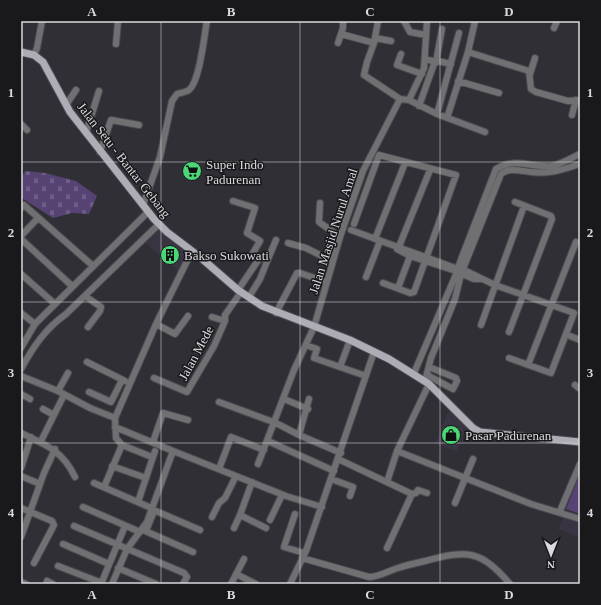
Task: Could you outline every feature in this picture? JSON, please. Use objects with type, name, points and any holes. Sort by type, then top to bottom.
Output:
[{"type":"main road","name":"Jalan Setu - Bantar Gebang","points":[[21,52],[34,56],[43,62],[66,105],[100,152],[148,212],[159,224],[239,291],[276,313],[350,340],[429,380],[473,428],[480,432],[580,441]]},
{"type":"street","points":[[34,56],[42,21]]},
{"type":"street","points":[[116,44],[118,21]]},
{"type":"street","points":[[143,205],[160,155],[172,101],[177,94],[188,91],[192,86],[197,72],[207,21]]},
{"type":"street","points":[[338,43],[343,21]]},
{"type":"street","points":[[378,21],[364,75],[400,99],[409,100],[437,114],[485,132]]},
{"type":"street","points":[[404,21],[410,32],[426,35]]},
{"type":"street","points":[[409,100],[422,74],[425,59],[426,21]]},
{"type":"street","points":[[447,118],[468,52],[476,21]]},
{"type":"street","points":[[554,28],[557,21]]},
{"type":"street","points":[[419,106],[436,62],[442,29]]},
{"type":"street","points":[[437,114],[459,33]]},
{"type":"street","points":[[341,34],[374,41],[391,41]]},
{"type":"street","points":[[468,52],[529,71],[530,74]]},
{"type":"street","points":[[401,54],[397,65],[422,74]]},
{"type":"street","points":[[536,58],[530,74],[531,89],[536,92],[568,101],[578,100],[572,115]]},
{"type":"street","points":[[425,59],[451,64]]},
{"type":"street","points":[[458,81],[499,93]]},
{"type":"street","points":[[66,105],[76,90]]},
{"type":"street","points":[[86,133],[99,91]]},
{"type":"street","name":"Jalan Masjid Nurul Amal","points":[[258,464],[276,423],[294,370],[314,327],[332,261],[364,171],[400,99]]},
{"type":"street","points":[[100,152],[111,120],[139,125]]},
{"type":"street","points":[[21,124],[27,130]]},
{"type":"street","points":[[552,170],[580,154]]},
{"type":"street","points":[[354,224],[379,155],[430,170],[456,174],[457,176],[412,294],[383,283]]},
{"type":"street","points":[[366,277],[377,240],[405,162]]},
{"type":"street","points":[[414,373],[424,355],[460,271],[496,169],[502,165],[514,163],[552,170],[580,164]]},
{"type":"street","points":[[397,247],[430,170]]},
{"type":"street","points":[[233,201],[255,208],[246,233],[259,240],[253,255],[259,258],[268,259]]},
{"type":"street","points":[[509,332],[552,219],[551,216],[514,202]]},
{"type":"street","points":[[320,203],[319,222],[340,237]]},
{"type":"street","points":[[22,205],[93,266]]},
{"type":"street","points":[[481,325],[524,206]]},
{"type":"street","points":[[21,348],[35,324],[148,212]]},
{"type":"street","points":[[21,236],[38,218]]},
{"type":"street","points":[[21,369],[36,342],[54,322],[66,314],[159,224]]},
{"type":"street","points":[[351,230],[460,271],[476,280],[481,279],[551,306],[574,313],[551,373],[509,358]]},
{"type":"street","points":[[21,239],[72,286]]},
{"type":"street","points":[[249,297],[260,279],[276,240]]},
{"type":"street","points":[[528,365],[576,242]]},
{"type":"street","points":[[288,243],[306,248],[332,261]]},
{"type":"street","points":[[397,247],[410,256],[425,258]]},
{"type":"street","points":[[138,502],[154,454],[122,445],[116,438],[115,418],[156,324],[192,251]]},
{"type":"street","points":[[398,288],[410,256]]},
{"type":"street","name":"Jalan Mede","points":[[154,378],[187,392],[214,346],[225,322],[226,315],[259,258]]},
{"type":"street","points":[[429,380],[429,367],[455,299],[460,271]]},
{"type":"street","points":[[276,313],[297,274],[300,273],[326,282]]},
{"type":"street","points":[[21,274],[54,304]]},
{"type":"street","points":[[85,296],[101,307],[100,311],[88,327]]},
{"type":"street","points":[[21,313],[35,324]]},
{"type":"street","points":[[156,324],[175,334],[188,316]]},
{"type":"street","points":[[212,317],[225,322]]},
{"type":"street","points":[[570,336],[580,340]]},
{"type":"street","points":[[340,367],[350,340]]},
{"type":"street","points":[[306,345],[317,350],[314,358],[366,376]]},
{"type":"street","points":[[290,584],[303,556],[322,507],[374,352]]},
{"type":"street","points":[[424,355],[432,358]]},
{"type":"street","points":[[87,362],[130,384]]},
{"type":"street","points":[[429,367],[458,379],[453,390],[429,380]]},
{"type":"street","points":[[387,482],[397,451],[429,380],[438,371]]},
{"type":"street","points":[[58,391],[68,373]]},
{"type":"street","points":[[21,376],[58,391],[90,408],[115,418]]},
{"type":"street","points":[[89,392],[111,402],[122,380]]},
{"type":"street","points":[[21,394],[30,399]]},
{"type":"street","points":[[41,441],[64,395]]},
{"type":"street","points":[[284,399],[308,409]]},
{"type":"street","points":[[299,435],[308,409],[309,399]]},
{"type":"street","points":[[219,402],[276,423],[299,435],[341,452]]},
{"type":"street","points":[[43,409],[54,415]]},
{"type":"street","points":[[153,442],[163,413],[188,420]]},
{"type":"street","points":[[115,428],[282,494],[322,507]]},
{"type":"street","points":[[21,433],[56,449],[70,466],[75,476]]},
{"type":"street","points":[[21,468],[31,437]]},
{"type":"street","points":[[219,469],[231,437],[264,450]]},
{"type":"street","points":[[268,441],[353,487],[350,496]]},
{"type":"street","points":[[104,487],[122,445]]},
{"type":"street","points":[[21,538],[40,484],[56,449]]},
{"type":"street","points":[[142,531],[147,522],[173,450]]},
{"type":"street","points":[[397,451],[465,476],[531,504],[580,519]]},
{"type":"street","points":[[338,459],[412,494]]},
{"type":"street","points":[[455,503],[473,459]]},
{"type":"street","points":[[560,512],[580,464]]},
{"type":"street","points":[[112,466],[146,478]]},
{"type":"street","points":[[21,476],[40,484]]},
{"type":"street","points":[[212,517],[219,503],[225,498],[236,476]]},
{"type":"street","points":[[333,476],[348,482]]},
{"type":"street","points":[[234,528],[252,482]]},
{"type":"street","points":[[94,483],[149,507]]},
{"type":"street","points":[[387,548],[412,494],[415,494],[418,490],[427,493]]},
{"type":"street","points":[[270,520],[282,494]]},
{"type":"street","points":[[83,507],[125,526],[142,531],[193,552]]},
{"type":"street","points":[[21,508],[52,521],[54,525],[34,563]]},
{"type":"street","points":[[112,584],[127,549],[142,531],[154,511],[200,530]]},
{"type":"street","points":[[295,514],[284,547],[303,556],[369,577],[375,577],[400,567],[444,556],[473,554],[489,563],[510,584]]},
{"type":"street","points":[[240,515],[266,528]]},
{"type":"street","points":[[74,526],[184,573],[187,577],[183,584]]},
{"type":"street","points":[[58,566],[102,584],[125,526]]},
{"type":"street","points":[[63,544],[109,564]]},
{"type":"street","points":[[231,584],[244,559]]},
{"type":"street","points":[[118,568],[156,584]]},
{"type":"street","points":[[236,574],[256,584]]},
{"type":"street","points":[[47,581],[53,584]]},
{"type":"street","points":[[21,582],[26,584]]},
{"type":"shaded area","points":[[158,228],[187,253],[178,271],[144,242]]},
{"type":"shaded area","name":"Pasar Padurenan","points":[[449,410],[467,426],[457,451],[435,444]]},
{"type":"shaded area","points":[[565,515],[580,521],[580,538],[558,529]]},
{"type":"green space","points":[[25,171],[45,173],[76,181],[97,196],[89,214],[72,213],[53,218],[22,198],[22,177]]},
{"type":"green space","points":[[580,474],[580,514],[566,509]]},
{"type":"place","name":"Super Indo Padurenan","points":[[192,171]]},
{"type":"place","name":"Bakso Sukowati","points":[[170,255]]},
{"type":"place","name":"Pasar Padurenan","points":[[451,435]]}]
